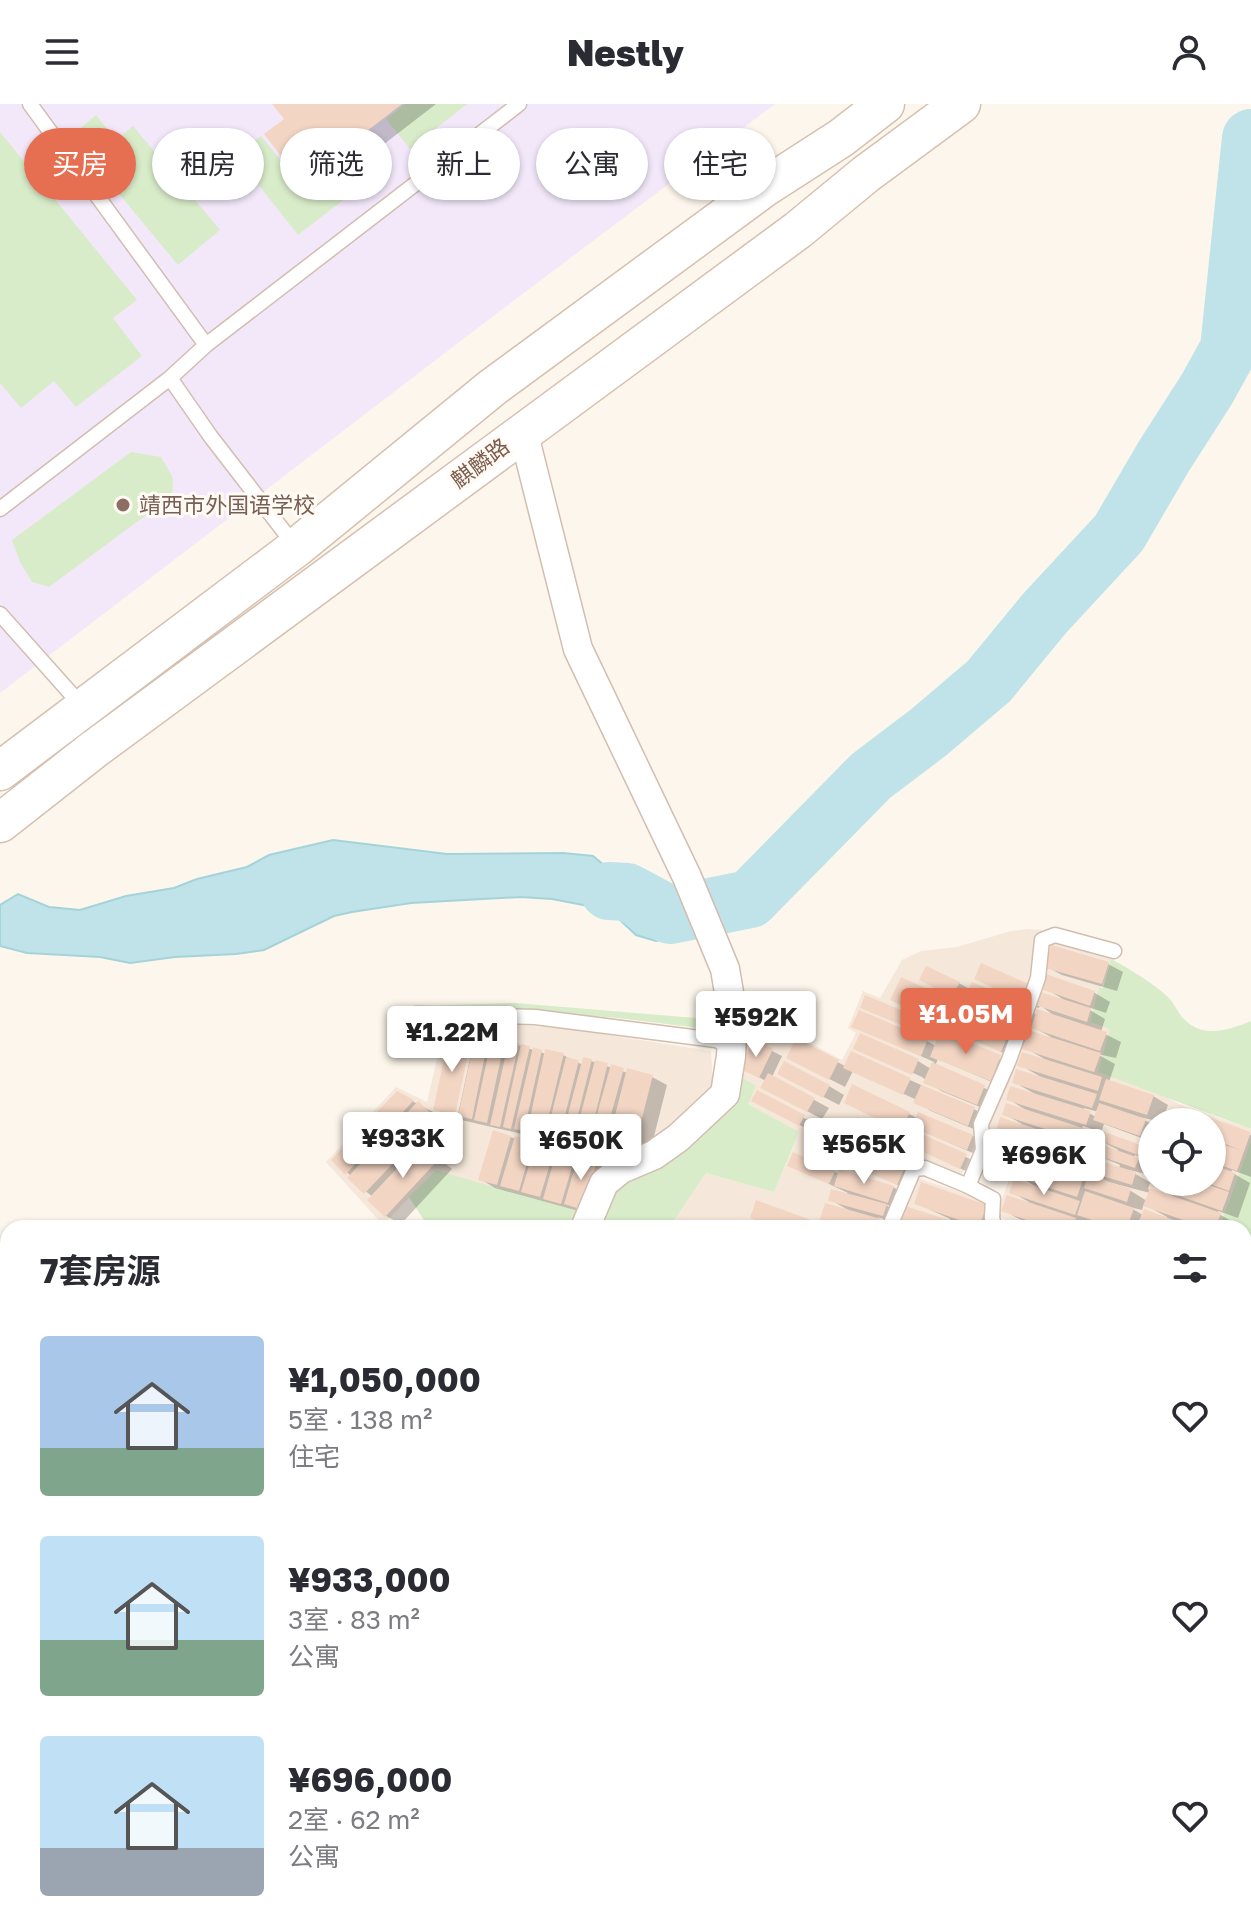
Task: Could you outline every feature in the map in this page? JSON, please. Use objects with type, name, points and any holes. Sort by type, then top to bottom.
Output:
[{"type":"main road","points":[[0,771],[297,547],[493,387],[765,187],[841,138],[885,104]]},
{"type":"main road","name":"麒麟路","points":[[0,823],[93,750],[798,230],[866,174],[961,104]]},
{"type":"street","points":[[523,431],[578,649],[687,877],[725,969],[733,1016],[725,1094],[678,1138],[654,1155],[621,1169],[604,1183],[588,1220]]},
{"type":"lane","points":[[30,104],[206,345]]},
{"type":"lane","points":[[0,509],[170,378],[206,345],[519,104]]},
{"type":"lane","points":[[170,378],[220,450],[297,547]]},
{"type":"lane","points":[[0,614],[83,707]]},
{"type":"lane","points":[[968,1186],[981,1160],[981,1124],[1009,1060],[1038,978],[1042,940],[1055,935],[1114,951]]},
{"type":"lane","points":[[416,1014],[535,1017],[716,1040],[731,1046]]},
{"type":"lane","points":[[892,1220],[914,1169],[925,1168],[993,1199],[993,1220]]},
{"type":"shaded area","name":"靖西市外国语学校","points":[[0,104],[775,104],[743,128],[664,128],[664,188],[648,200],[648,128],[536,128],[536,200],[647,200],[0,693]]},
{"type":"shaded area","points":[[1042,930],[1038,934],[1035,974],[993,1084],[974,1123],[976,1141],[962,1174],[954,1175],[919,1159],[914,1160],[889,1220],[674,1220],[706,1173],[774,1192],[799,1133],[748,1104],[734,1073],[753,1025],[795,1035],[842,1060],[856,1033],[848,1028],[863,991],[880,998],[902,960],[921,951],[957,947],[1011,931]]},
{"type":"shaded area","points":[[1052,941],[1111,959],[1090,1021],[1110,1029],[1163,1095],[1191,1108],[1138,1108],[1138,1196],[1226,1196],[1226,1120],[1251,1129],[1251,1141],[1222,1220],[1005,1220],[1000,1217],[998,1210],[1017,1157],[990,1147],[987,1131],[1032,1008],[1046,948]]},
{"type":"shaded area","points":[[446,1019],[569,1029],[711,1051],[713,1087],[585,1213],[436,1170],[388,1220],[378,1220],[326,1162],[396,1087],[427,1102]]},
{"type":"shaded area","points":[[915,1177],[986,1201],[989,1208],[985,1220],[896,1220]]},
{"type":"green space","points":[[405,104],[467,104],[437,128],[408,128],[408,146],[386,119]]},
{"type":"green space","points":[[96,115],[106,128],[81,128]]},
{"type":"green space","points":[[136,130],[152,149],[152,200],[195,200],[220,230],[178,265],[124,200],[136,200]]},
{"type":"green space","points":[[0,132],[24,161],[24,200],[55,200],[137,300],[113,318],[142,356],[76,407],[54,381],[21,408],[0,383]]},
{"type":"green space","points":[[264,140],[280,159],[280,200],[343,200],[298,235],[264,192]]},
{"type":"green space","points":[[131,452],[161,457],[173,478],[172,496],[49,587],[32,582],[12,540]]},
{"type":"green space","points":[[1111,959],[1162,992],[1182,1017],[1198,1029],[1224,1030],[1251,1021],[1251,1129],[1226,1120],[1226,1108],[1195,1108],[1098,1072],[1110,1029],[1090,1022],[1099,988],[1103,988]]},
{"type":"green space","points":[[515,1003],[708,1019],[708,1029],[618,1018],[507,1010],[413,1018],[387,1015],[412,1006]]},
{"type":"green space","points":[[734,1073],[756,1086],[748,1104],[799,1132],[774,1192],[706,1173],[674,1220],[595,1220],[604,1197]]},
{"type":"green space","points":[[1251,1141],[1251,1220],[1222,1220]]},
{"type":"green space","points":[[436,1170],[585,1213],[581,1220],[424,1220],[409,1197]]},
{"type":"water","points":[[333,840],[447,854],[563,853],[593,856],[618,877],[662,895],[678,895],[691,935],[656,941],[636,935],[620,920],[599,908],[521,897],[411,903],[352,912],[334,916],[264,950],[236,954],[130,963],[100,957],[27,953],[0,946],[0,905],[18,894],[49,907],[80,910],[126,896],[174,888],[247,867],[269,855]]},
{"type":"building","points":[[272,104],[402,104],[371,128],[280,128],[280,155],[264,134],[284,119]]},
{"type":"building","points":[[1051,945],[1109,962],[1102,984],[1045,968]]},
{"type":"building","points":[[981,963],[1031,985],[1023,1001],[974,979]]},
{"type":"building","points":[[926,966],[960,982],[952,996],[919,980]]},
{"type":"building","points":[[1046,974],[1095,991],[1090,1006],[1041,989]]},
{"type":"building","points":[[901,977],[957,1002],[946,1025],[890,1000]]},
{"type":"building","points":[[972,982],[1022,1004],[1013,1025],[963,1003]]},
{"type":"building","points":[[1040,992],[1091,1008],[1087,1022],[1035,1005]]},
{"type":"building","points":[[865,995],[935,1024],[930,1037],[860,1008]]},
{"type":"building","points":[[958,1005],[1011,1028],[1001,1052],[948,1029]]},
{"type":"building","points":[[1037,1009],[1107,1032],[1100,1051],[1031,1028]]},
{"type":"building","points":[[859,1010],[928,1039],[921,1056],[851,1027]]},
{"type":"building","points":[[1028,1030],[1101,1053],[1094,1072],[1022,1049]]},
{"type":"building","points":[[940,1031],[1001,1055],[991,1081],[930,1057]]},
{"type":"building","points":[[450,1032],[472,1037],[455,1115],[433,1110]]},
{"type":"building","points":[[860,1033],[919,1059],[912,1075],[853,1049]]},
{"type":"building","points":[[475,1037],[488,1040],[472,1119],[458,1116]]},
{"type":"building","points":[[492,1037],[505,1039],[487,1123],[474,1120]]},
{"type":"building","points":[[796,1038],[839,1060],[829,1080],[786,1058]]},
{"type":"building","points":[[754,1039],[773,1049],[759,1078],[738,1068]]},
{"type":"building","points":[[509,1040],[519,1043],[500,1127],[490,1125]]},
{"type":"building","points":[[521,1044],[530,1046],[511,1129],[503,1127]]},
{"type":"building","points":[[533,1047],[542,1050],[524,1131],[514,1129]]},
{"type":"building","points":[[545,1049],[564,1053],[544,1136],[527,1132]]},
{"type":"building","points":[[851,1051],[911,1078],[903,1095],[843,1068]]},
{"type":"building","points":[[1022,1052],[1102,1077],[1098,1091],[1017,1066]]},
{"type":"building","points":[[566,1057],[579,1060],[559,1139],[546,1136]]},
{"type":"building","points":[[583,1057],[592,1059],[572,1139],[562,1137]]},
{"type":"building","points":[[595,1060],[608,1063],[588,1144],[574,1140]]},
{"type":"building","points":[[784,1061],[830,1085],[823,1098],[777,1074]]},
{"type":"building","points":[[932,1062],[985,1085],[977,1105],[923,1083]]},
{"type":"building","points":[[611,1064],[624,1068],[602,1147],[589,1143]]},
{"type":"building","points":[[627,1068],[653,1075],[633,1153],[607,1147]]},
{"type":"building","points":[[1016,1069],[1097,1094],[1092,1108],[1012,1083]]},
{"type":"building","points":[[768,1073],[815,1098],[807,1112],[760,1088]]},
{"type":"building","points":[[1106,1079],[1154,1095],[1149,1108],[1138,1108],[1138,1112],[1099,1100]]},
{"type":"building","points":[[852,1084],[910,1112],[901,1131],[844,1103]]},
{"type":"building","points":[[921,1085],[975,1107],[968,1126],[913,1103]]},
{"type":"building","points":[[1010,1086],[1091,1111],[1086,1125],[1006,1100]]},
{"type":"building","points":[[757,1090],[805,1115],[799,1126],[751,1101]]},
{"type":"building","points":[[397,1091],[414,1100],[345,1175],[331,1160]]},
{"type":"building","points":[[418,1101],[436,1118],[364,1194],[347,1178]]},
{"type":"building","points":[[1006,1103],[1089,1130],[1084,1142],[1002,1115]]},
{"type":"building","points":[[1099,1103],[1138,1116],[1138,1135],[1093,1120]]},
{"type":"building","points":[[918,1112],[973,1135],[967,1150],[911,1127]]},
{"type":"building","points":[[857,1117],[901,1135],[898,1141],[855,1123]]},
{"type":"building","points":[[1000,1117],[1085,1145],[1081,1156],[997,1128]]},
{"type":"building","points":[[1226,1123],[1251,1132],[1237,1171],[1226,1167],[1226,1145],[1241,1150],[1226,1144]]},
{"type":"building","points":[[853,1126],[909,1149],[903,1162],[848,1140]]},
{"type":"building","points":[[910,1129],[967,1154],[960,1169],[904,1143]]},
{"type":"building","points":[[1096,1129],[1138,1144],[1138,1155],[1093,1138]]},
{"type":"building","points":[[493,1130],[511,1136],[497,1185],[478,1180]]},
{"type":"building","points":[[996,1130],[1080,1157],[1077,1167],[993,1139]]},
{"type":"building","points":[[515,1136],[533,1142],[519,1191],[500,1186]]},
{"type":"building","points":[[1093,1142],[1138,1158],[1138,1160],[1135,1168],[1090,1153]]},
{"type":"building","points":[[421,1143],[438,1160],[385,1217],[367,1200]]},
{"type":"building","points":[[536,1143],[555,1148],[540,1197],[521,1192]]},
{"type":"building","points":[[847,1143],[905,1167],[897,1185],[840,1160]]},
{"type":"building","points":[[557,1149],[576,1154],[561,1204],[543,1199]]},
{"type":"building","points":[[793,1152],[835,1171],[829,1184],[787,1166]]},
{"type":"building","points":[[579,1154],[597,1160],[583,1210],[564,1204]]},
{"type":"building","points":[[1023,1157],[1084,1176],[1077,1197],[1016,1177]]},
{"type":"building","points":[[1087,1157],[1136,1172],[1132,1185],[1083,1170]]},
{"type":"building","points":[[839,1169],[894,1186],[888,1203],[834,1186]]},
{"type":"building","points":[[1226,1169],[1235,1173],[1229,1191],[1226,1190]]},
{"type":"building","points":[[1088,1175],[1131,1189],[1127,1202],[1084,1188]]},
{"type":"building","points":[[1014,1179],[1080,1201],[1075,1215],[1009,1193]]},
{"type":"building","points":[[921,1182],[987,1205],[982,1220],[959,1220],[914,1204]]},
{"type":"building","points":[[831,1189],[887,1204],[883,1216],[828,1201]]},
{"type":"building","points":[[1085,1191],[1134,1208],[1130,1220],[1092,1220],[1077,1215]]},
{"type":"building","points":[[1226,1191],[1229,1192],[1222,1211],[1179,1196],[1226,1196]]},
{"type":"building","points":[[1007,1195],[1076,1218],[1027,1220],[1001,1211]]},
{"type":"building","points":[[1147,1196],[1173,1196],[1221,1213],[1218,1220],[1183,1220],[1143,1206]]},
{"type":"building","points":[[756,1200],[811,1220],[755,1220],[750,1218]]},
{"type":"building","points":[[825,1203],[881,1219],[881,1220],[820,1220]]},
{"type":"building","points":[[905,1206],[949,1220],[900,1220]]},
{"type":"building","points":[[1144,1209],[1174,1220],[1139,1220]]},
{"type":"waterway","points":[[609,891],[627,892],[670,915],[750,899],[871,776],[989,681],[1044,614],[1119,533],[1229,349],[1251,138]]},
{"type":"place","name":"靖西市外国语学校","points":[[123,505]]}]
